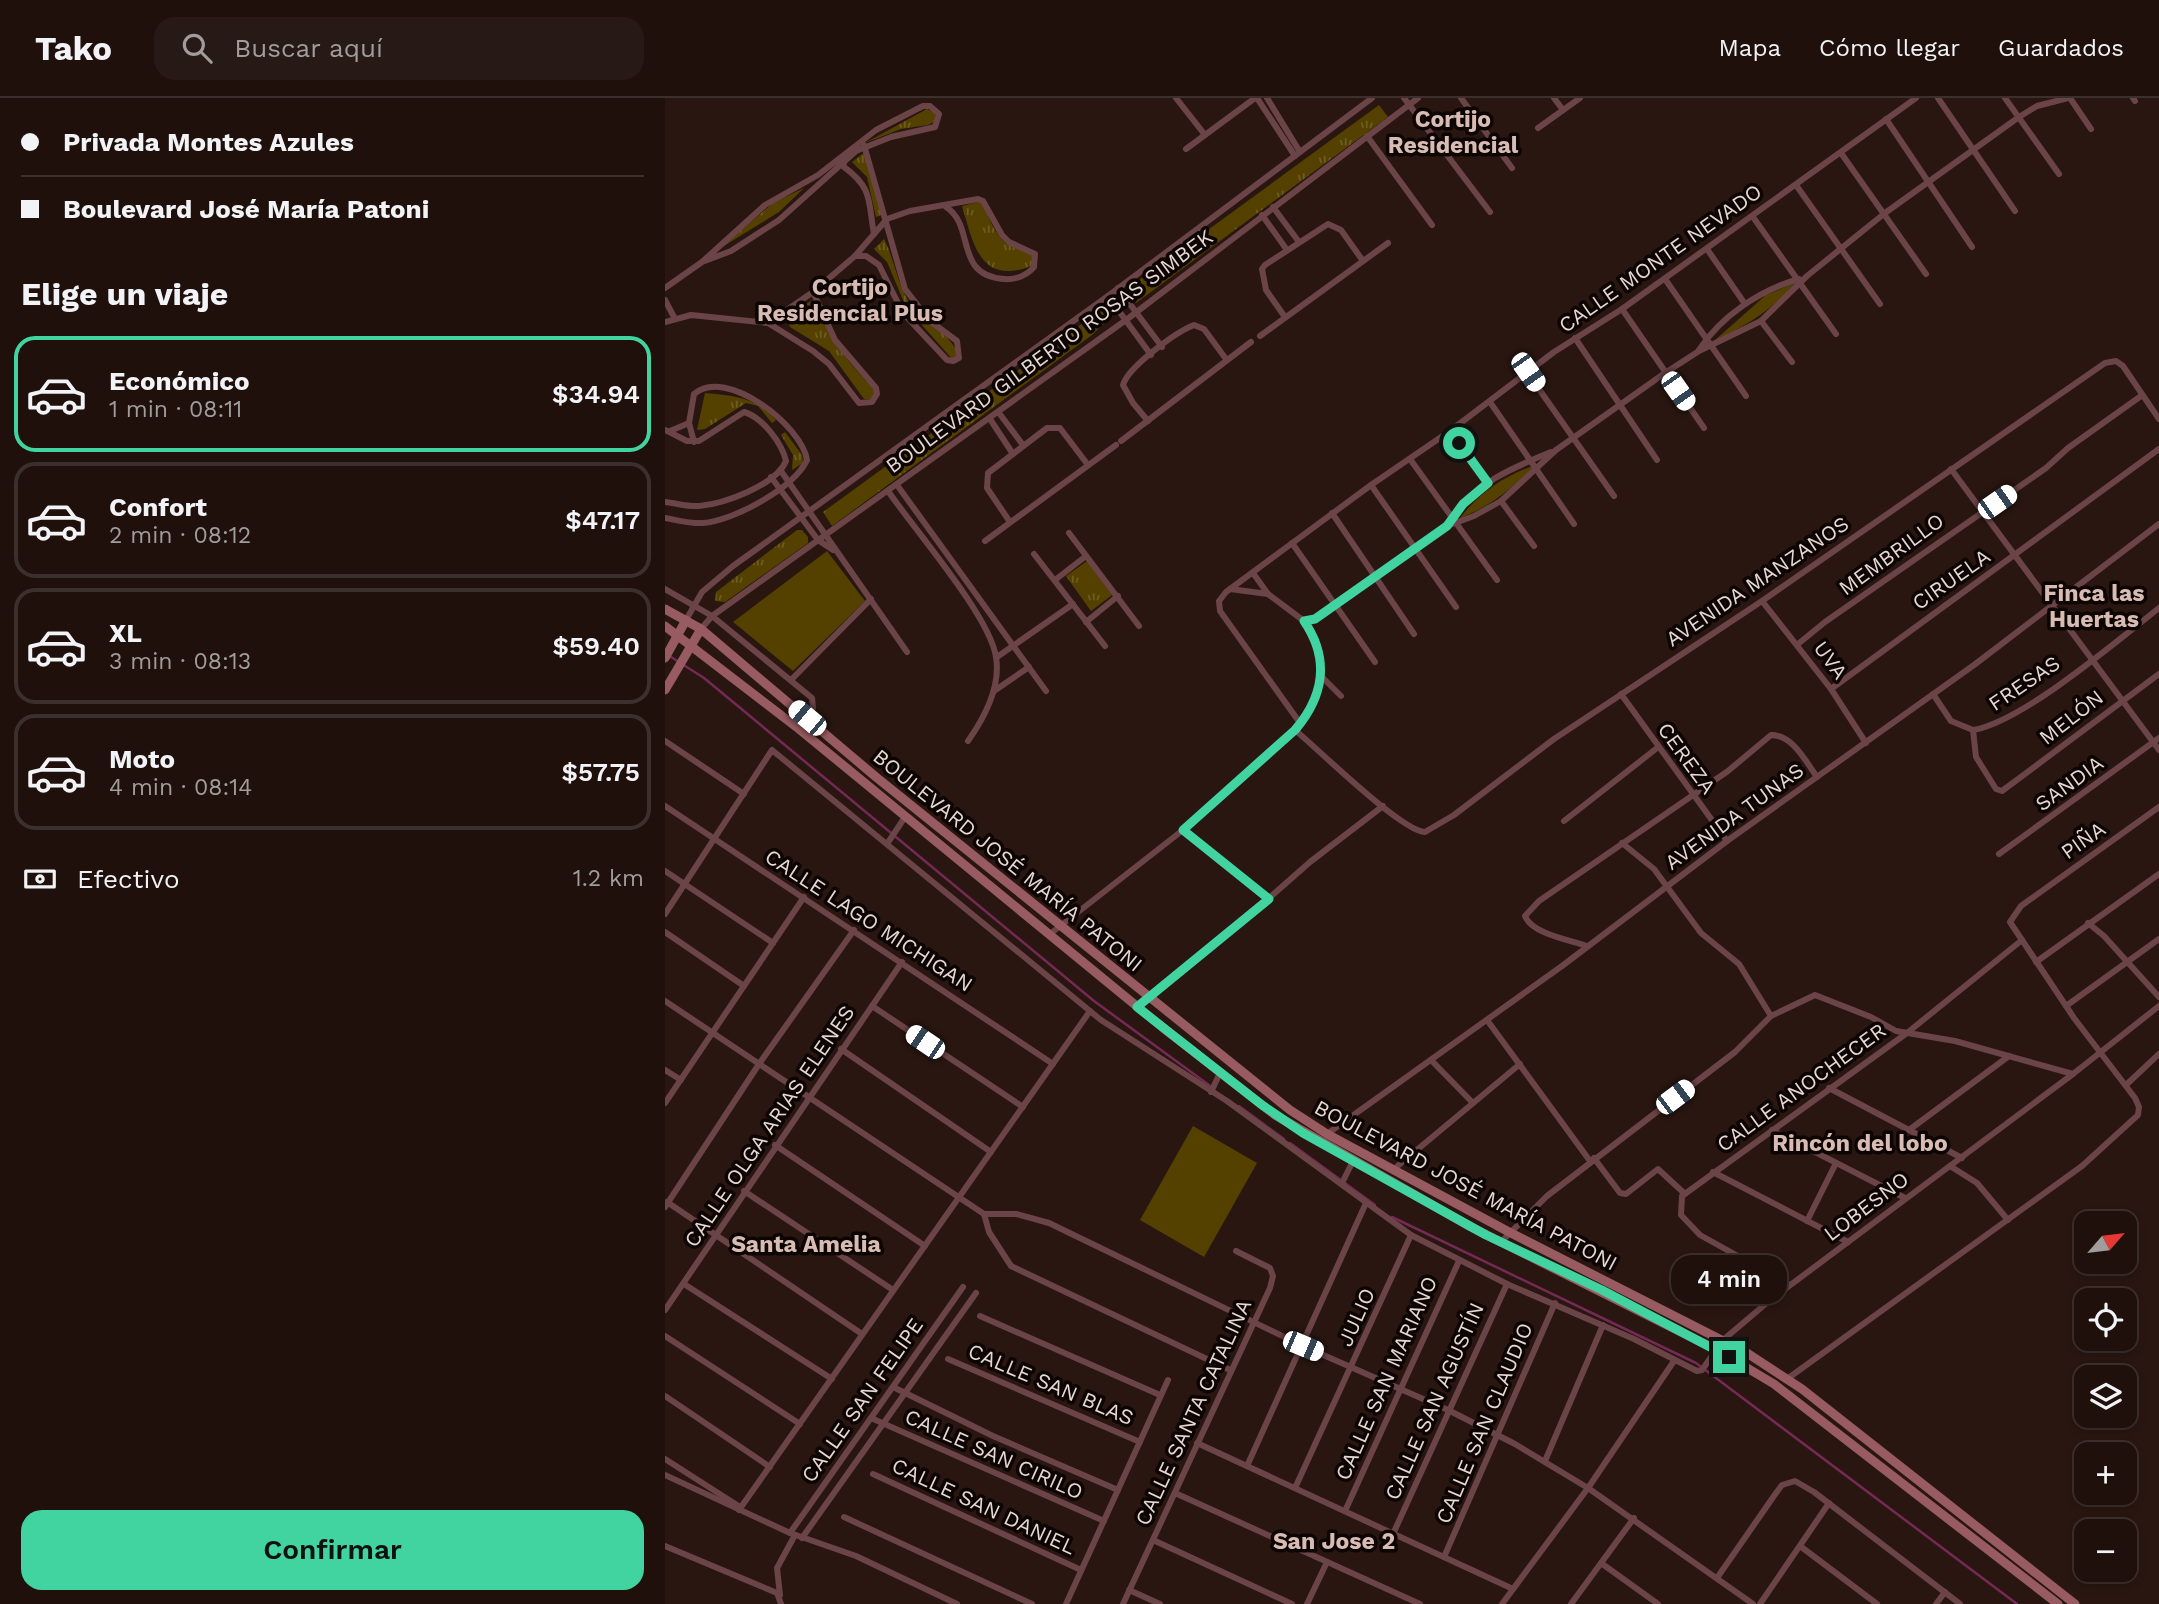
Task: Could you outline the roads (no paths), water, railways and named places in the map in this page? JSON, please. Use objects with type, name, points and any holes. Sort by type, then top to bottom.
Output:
[{"type":"main road","name":"BOULEVARD JOSÉ MARÍA PATONI","points":[[665,609],[701,629],[1266,1092],[1327,1134],[1509,1232],[1723,1340],[1787,1379],[2075,1604]]},
{"type":"main road","points":[[665,658],[686,620]]},
{"type":"main road","name":"BOULEVARD JOSÉ MARÍA PATONI","points":[[665,625],[799,729],[1137,1007],[1289,1125],[1459,1220],[1717,1350],[1800,1402],[2058,1604]]},
{"type":"main road","points":[[665,690],[668,679],[678,672],[701,629]]},
{"type":"main road","points":[[1459,1220],[1466,1208]]},
{"type":"street","points":[[1177,98],[1205,135]]},
{"type":"street","points":[[1185,149],[1256,98],[1297,154]]},
{"type":"street","points":[[1267,98],[1297,154]]},
{"type":"street","name":"BOULEVARD GILBERTO ROSAS SIMBEK","points":[[686,620],[693,605],[709,585],[1108,296],[1372,98]]},
{"type":"street","points":[[1404,98],[1490,212]]},
{"type":"street","name":"BOULEVARD GILBERTO ROSAS SIMBEK","points":[[701,629],[712,616],[1126,320],[1418,98]]},
{"type":"street","points":[[1461,98],[1512,168]]},
{"type":"street","points":[[1554,98],[1563,110]]},
{"type":"street","points":[[1538,128],[1580,98]]},
{"type":"street","name":"CALLE MONTE NEVADO","points":[[1300,723],[1220,611],[1221,597],[1332,513],[1450,431],[1575,338],[1665,279],[1916,98]]},
{"type":"street","points":[[1938,98],[2015,211]]},
{"type":"street","points":[[2005,98],[2059,174]]},
{"type":"street","points":[[2037,106],[2042,98]]},
{"type":"street","points":[[1304,621],[1315,619],[1336,605],[1454,521],[1501,500],[1556,450],[1665,373],[1699,351],[1761,321],[1800,281],[1885,213],[2019,117],[2037,106],[2069,98],[2091,129]]},
{"type":"street","points":[[665,288],[702,262],[765,205],[811,179],[843,157],[863,144],[923,106],[930,106],[939,114],[935,128],[863,144]]},
{"type":"street","points":[[1886,119],[1972,247]]},
{"type":"street","points":[[1367,136],[1431,225]]},
{"type":"street","points":[[855,256],[873,259],[903,313],[947,359],[953,361],[959,358],[957,341],[930,321],[905,289],[896,264],[887,219],[863,144]]},
{"type":"street","points":[[1841,153],[1926,274]]},
{"type":"street","points":[[843,157],[846,169],[856,174],[864,186],[874,234]]},
{"type":"street","points":[[702,262],[731,251],[770,227],[843,157]]},
{"type":"street","points":[[1796,185],[1880,304]]},
{"type":"street","points":[[768,323],[814,292],[855,256],[887,219],[910,211],[981,200],[1002,235],[1009,242],[1035,254],[1037,264],[1025,275],[1009,279],[982,272],[967,254],[956,215],[946,207]]},
{"type":"street","points":[[1273,207],[1299,242]]},
{"type":"street","points":[[1262,215],[1287,250]]},
{"type":"street","points":[[1753,217],[1836,334]]},
{"type":"street","points":[[1285,317],[1266,290],[1261,276],[1265,265],[1320,228],[1334,225],[1363,261]]},
{"type":"street","points":[[1260,336],[1388,243]]},
{"type":"street","points":[[1707,249],[1745,304]]},
{"type":"street","points":[[1665,279],[1746,396]]},
{"type":"street","points":[[1699,351],[1706,339],[1745,304],[1779,284],[1800,281]]},
{"type":"street","points":[[1118,288],[1162,347]]},
{"type":"street","points":[[665,322],[674,317],[728,317],[768,323],[829,364],[859,403],[871,402],[877,394],[876,388],[835,340],[814,292]]},
{"type":"street","points":[[1108,296],[1151,355]]},
{"type":"street","points":[[665,300],[674,317]]},
{"type":"street","points":[[1622,309],[1704,428]]},
{"type":"street","points":[[1761,321],[1792,362]]},
{"type":"street","points":[[1148,421],[1123,385],[1130,372],[1151,355],[1188,327],[1198,325],[1226,359]]},
{"type":"street","points":[[1575,338],[1657,460]]},
{"type":"street","points":[[985,541],[1251,342]]},
{"type":"street","name":"AVENIDA MANZANOS","points":[[1383,806],[1413,829],[1425,832],[1454,815],[1621,694],[1762,601],[2110,360],[2123,366],[2141,396]]},
{"type":"street","points":[[1528,372],[1614,496]]},
{"type":"street","points":[[665,517],[701,523],[720,520],[751,507],[788,481],[804,466],[807,455],[784,424],[747,394],[715,388],[703,388],[694,394],[689,423],[694,442]]},
{"type":"street","points":[[2141,396],[2159,419]]},
{"type":"street","name":"MEMBRILLO","points":[[1798,644],[2141,396]]},
{"type":"street","points":[[1490,402],[1574,524]]},
{"type":"street","points":[[665,502],[696,507],[741,496],[781,471],[786,457],[758,418],[744,412],[694,442]]},
{"type":"street","points":[[999,413],[1023,445]]},
{"type":"street","points":[[990,419],[1013,454]]},
{"type":"street","points":[[668,431],[689,423]]},
{"type":"street","points":[[771,435],[784,424]]},
{"type":"street","points":[[1010,522],[991,496],[986,480],[994,467],[1023,445],[1054,426],[1072,441],[1088,465]]},
{"type":"street","points":[[668,431],[694,442]]},
{"type":"street","points":[[1450,431],[1488,483]]},
{"type":"street","name":"CIRUELA","points":[[1831,689],[2159,449]]},
{"type":"street","points":[[1454,521],[1488,483],[1556,450]]},
{"type":"street","points":[[1410,459],[1497,580]]},
{"type":"street","points":[[1951,469],[2016,554],[2050,607],[2156,740],[2159,750]]},
{"type":"street","points":[[781,471],[907,652]]},
{"type":"street","points":[[771,477],[818,540],[834,550]]},
{"type":"street","points":[[897,485],[1046,691]]},
{"type":"street","points":[[1371,485],[1456,607]]},
{"type":"street","points":[[888,491],[985,626],[997,657],[994,691],[982,721],[968,741]]},
{"type":"street","points":[[1501,500],[1534,546]]},
{"type":"street","points":[[1332,513],[1414,634]]},
{"type":"street","points":[[915,530],[924,524]]},
{"type":"street","name":"AVENIDA TUNAS","points":[[1327,1134],[1933,694],[2159,524]]},
{"type":"street","points":[[1069,533],[1139,626]]},
{"type":"street","points":[[1292,543],[1375,662]]},
{"type":"street","points":[[1034,554],[1105,646]]},
{"type":"street","points":[[1055,580],[1086,556]]},
{"type":"street","points":[[952,580],[961,572]]},
{"type":"street","points":[[1253,573],[1268,594]]},
{"type":"street","points":[[665,589],[712,616],[791,680],[814,703],[799,729]]},
{"type":"street","points":[[1050,934],[1183,830],[1295,730],[1316,697],[1322,677],[1319,653],[1311,630],[1304,621],[1290,607],[1268,594],[1230,589]]},
{"type":"street","points":[[1086,622],[1118,596]]},
{"type":"street","points":[[791,680],[871,599]]},
{"type":"street","name":"UVA","points":[[1762,601],[1831,689],[1866,743]]},
{"type":"street","points":[[997,657],[1073,604]]},
{"type":"street","name":"FRESAS","points":[[1973,730],[1995,725],[2007,718],[2159,608]]},
{"type":"street","points":[[1311,630],[1315,619]]},
{"type":"street","points":[[994,691],[1029,667]]},
{"type":"street","name":"MELÓN","points":[[1973,730],[1977,761],[1996,789],[2005,789],[2123,698],[2159,674]]},
{"type":"street","points":[[1322,677],[1341,695]]},
{"type":"street","name":"CEREZA","points":[[1621,694],[1657,748],[1727,841]]},
{"type":"street","points":[[1933,694],[1951,721],[1973,730]]},
{"type":"street","points":[[1137,1007],[1328,847],[1383,806],[1295,730]]},
{"type":"street","points":[[1587,946],[1540,929],[1528,922],[1525,916],[1539,901],[1736,765],[1771,735],[1783,736],[1789,741],[1817,777]]},
{"type":"street","name":"SANDIA","points":[[1999,855],[2156,740]]},
{"type":"street","points":[[665,741],[744,794]]},
{"type":"street","points":[[1564,821],[1657,748]]},
{"type":"street","points":[[665,914],[772,750],[891,838],[1090,1011],[1342,1183],[1411,1235],[1507,1284],[1604,1325],[1674,1361],[1588,1488],[1502,1604]]},
{"type":"street","name":"CALLE LAGO MICHIGAN","points":[[665,806],[1053,1064]]},
{"type":"street","name":"PIÑA","points":[[2022,940],[2010,922],[2015,911],[2159,807]]},
{"type":"street","points":[[891,838],[905,817]]},
{"type":"street","points":[[1183,830],[1269,899]]},
{"type":"street","points":[[1622,844],[1646,861],[1701,933],[1739,964],[1771,1016]]},
{"type":"street","points":[[665,871],[773,943]]},
{"type":"street","points":[[2036,962],[2159,874]]},
{"type":"street","points":[[665,1103],[804,897]]},
{"type":"street","points":[[2088,923],[2128,961],[2159,997]]},
{"type":"street","points":[[854,930],[666,1203],[862,1334]]},
{"type":"street","points":[[665,932],[744,985]]},
{"type":"street","points":[[2066,1006],[2159,939]]},
{"type":"street","points":[[1787,1379],[2096,1155],[2136,1119],[2139,1107],[2126,1085],[2066,1006],[2022,940]]},
{"type":"street","name":"CALLE ANOCHECER","points":[[1685,1194],[1907,1033],[2022,940]]},
{"type":"street","name":"CALLE OLGA ARIAS ELENES","points":[[665,1310],[902,962]]},
{"type":"street","points":[[1501,1242],[1592,1160],[1756,1033],[1771,1016],[1815,995],[1871,1017],[1896,1031],[1955,1041],[2073,1074]]},
{"type":"street","points":[[665,1001],[984,1214],[1016,1214],[1049,1223],[1303,1346],[1497,1435],[1545,1461],[1634,1518],[1753,1604]]},
{"type":"street","points":[[871,1006],[1023,1107]]},
{"type":"street","name":"LOBESNO","points":[[1674,1361],[1694,1371],[1702,1370],[1723,1340],[1790,1285],[2073,1074],[2159,1006]]},
{"type":"street","points":[[740,1509],[1090,1011]]},
{"type":"street","points":[[1487,1020],[1620,1193],[1626,1194],[1658,1169],[1685,1194],[1679,1208],[1689,1226],[1721,1248],[1790,1285]]},
{"type":"street","points":[[841,1049],[991,1152]]},
{"type":"street","points":[[2126,1085],[2159,1054]]},
{"type":"street","points":[[1909,1130],[2009,1056]]},
{"type":"street","points":[[1431,1060],[1473,1103]]},
{"type":"street","points":[[1394,1169],[1520,1064]]},
{"type":"street","points":[[665,1070],[681,1080]]},
{"type":"street","points":[[1211,1092],[1220,1073]]},
{"type":"street","points":[[1829,1088],[1962,1157]]},
{"type":"street","points":[[1772,1130],[1905,1198]]},
{"type":"street","points":[[775,1145],[925,1246]]},
{"type":"street","points":[[1342,1183],[1353,1160]]},
{"type":"street","points":[[1807,1221],[1836,1163]]},
{"type":"street","points":[[1950,1166],[1977,1183],[2008,1220]]},
{"type":"street","points":[[1713,1172],[1847,1242]]},
{"type":"street","points":[[744,1191],[893,1290]]},
{"type":"street","points":[[1247,1466],[1366,1203]]},
{"type":"street","points":[[984,1214],[989,1232],[1011,1266],[1230,1370]]},
{"type":"street","name":"JULIO","points":[[1295,1488],[1353,1368],[1411,1235]]},
{"type":"street","name":"CALLE SANTA CATALINA","points":[[1123,1604],[1270,1288],[1272,1272],[1266,1264],[1237,1251]]},
{"type":"street","name":"CALLE SAN MARIANO","points":[[1345,1511],[1459,1261]]},
{"type":"street","points":[[684,1284],[832,1379]]},
{"type":"street","name":"CALLE SAN AGUSTÍN","points":[[1393,1534],[1447,1410],[1507,1284]]},
{"type":"street","name":"CALLE SAN FELIPE","points":[[796,1535],[871,1418],[964,1287]]},
{"type":"street","name":"CALLE SAN FELIPE","points":[[796,1535],[883,1424],[976,1293]]},
{"type":"street","name":"CALLE SAN CLAUDIO","points":[[1444,1557],[1555,1303]]},
{"type":"street","points":[[979,1316],[1160,1395]]},
{"type":"street","points":[[1545,1461],[1604,1325]]},
{"type":"street","points":[[665,1336],[800,1424]]},
{"type":"street","name":"CALLE SAN BLAS","points":[[948,1359],[1140,1442]]},
{"type":"street","points":[[1066,1604],[1168,1380]]},
{"type":"street","points":[[893,1387],[1118,1490]]},
{"type":"street","points":[[665,1396],[770,1467]]},
{"type":"street","name":"CALLE SAN CIRILO","points":[[871,1418],[1104,1521]]},
{"type":"street","points":[[1197,1443],[1513,1589]]},
{"type":"street","points":[[665,1460],[695,1485]]},
{"type":"street","name":"CALLE SAN DANIEL","points":[[873,1474],[1081,1570]]},
{"type":"street","points":[[665,1475],[695,1485],[796,1535],[856,1556],[957,1604]]},
{"type":"street","points":[[1717,1578],[1776,1493],[1789,1482],[1802,1484],[1829,1503],[1960,1604]]},
{"type":"street","points":[[1175,1493],[1420,1604]]},
{"type":"street","points":[[1760,1604],[1829,1503]]},
{"type":"street","points":[[844,1517],[1032,1604]]},
{"type":"street","points":[[1571,1604],[1634,1518]]},
{"type":"street","points":[[780,1598],[777,1568],[796,1535]]},
{"type":"street","points":[[1153,1540],[1292,1604]]},
{"type":"street","points":[[665,1546],[780,1598]]},
{"type":"street","points":[[1800,1546],[1877,1604]]},
{"type":"street","points":[[1307,1604],[1327,1562]]},
{"type":"street","points":[[1601,1563],[1658,1604]]},
{"type":"street","points":[[1129,1590],[1160,1604]]},
{"type":"street","points":[[1936,1604],[1945,1592]]},
{"type":"waterway","points":[[668,655],[704,678],[1094,1001],[1213,1088]]},
{"type":"waterway","points":[[1239,1106],[1284,1139]]},
{"type":"waterway","points":[[1290,1143],[1375,1205]]},
{"type":"waterway","points":[[1392,1217],[1696,1363],[2017,1604]]},
{"type":"district","name":"Cortijo Residencial","points":[[1453,132]]},
{"type":"district","name":"Cortijo Residencial Plus","points":[[850,300]]},
{"type":"district","name":"Finca las Huertas","points":[[2094,606]]},
{"type":"district","name":"Rincón del lobo","points":[[1860,1143]]},
{"type":"district","name":"Santa Amelia","points":[[806,1244]]},
{"type":"district","name":"San Jose 2","points":[[1334,1541]]}]
